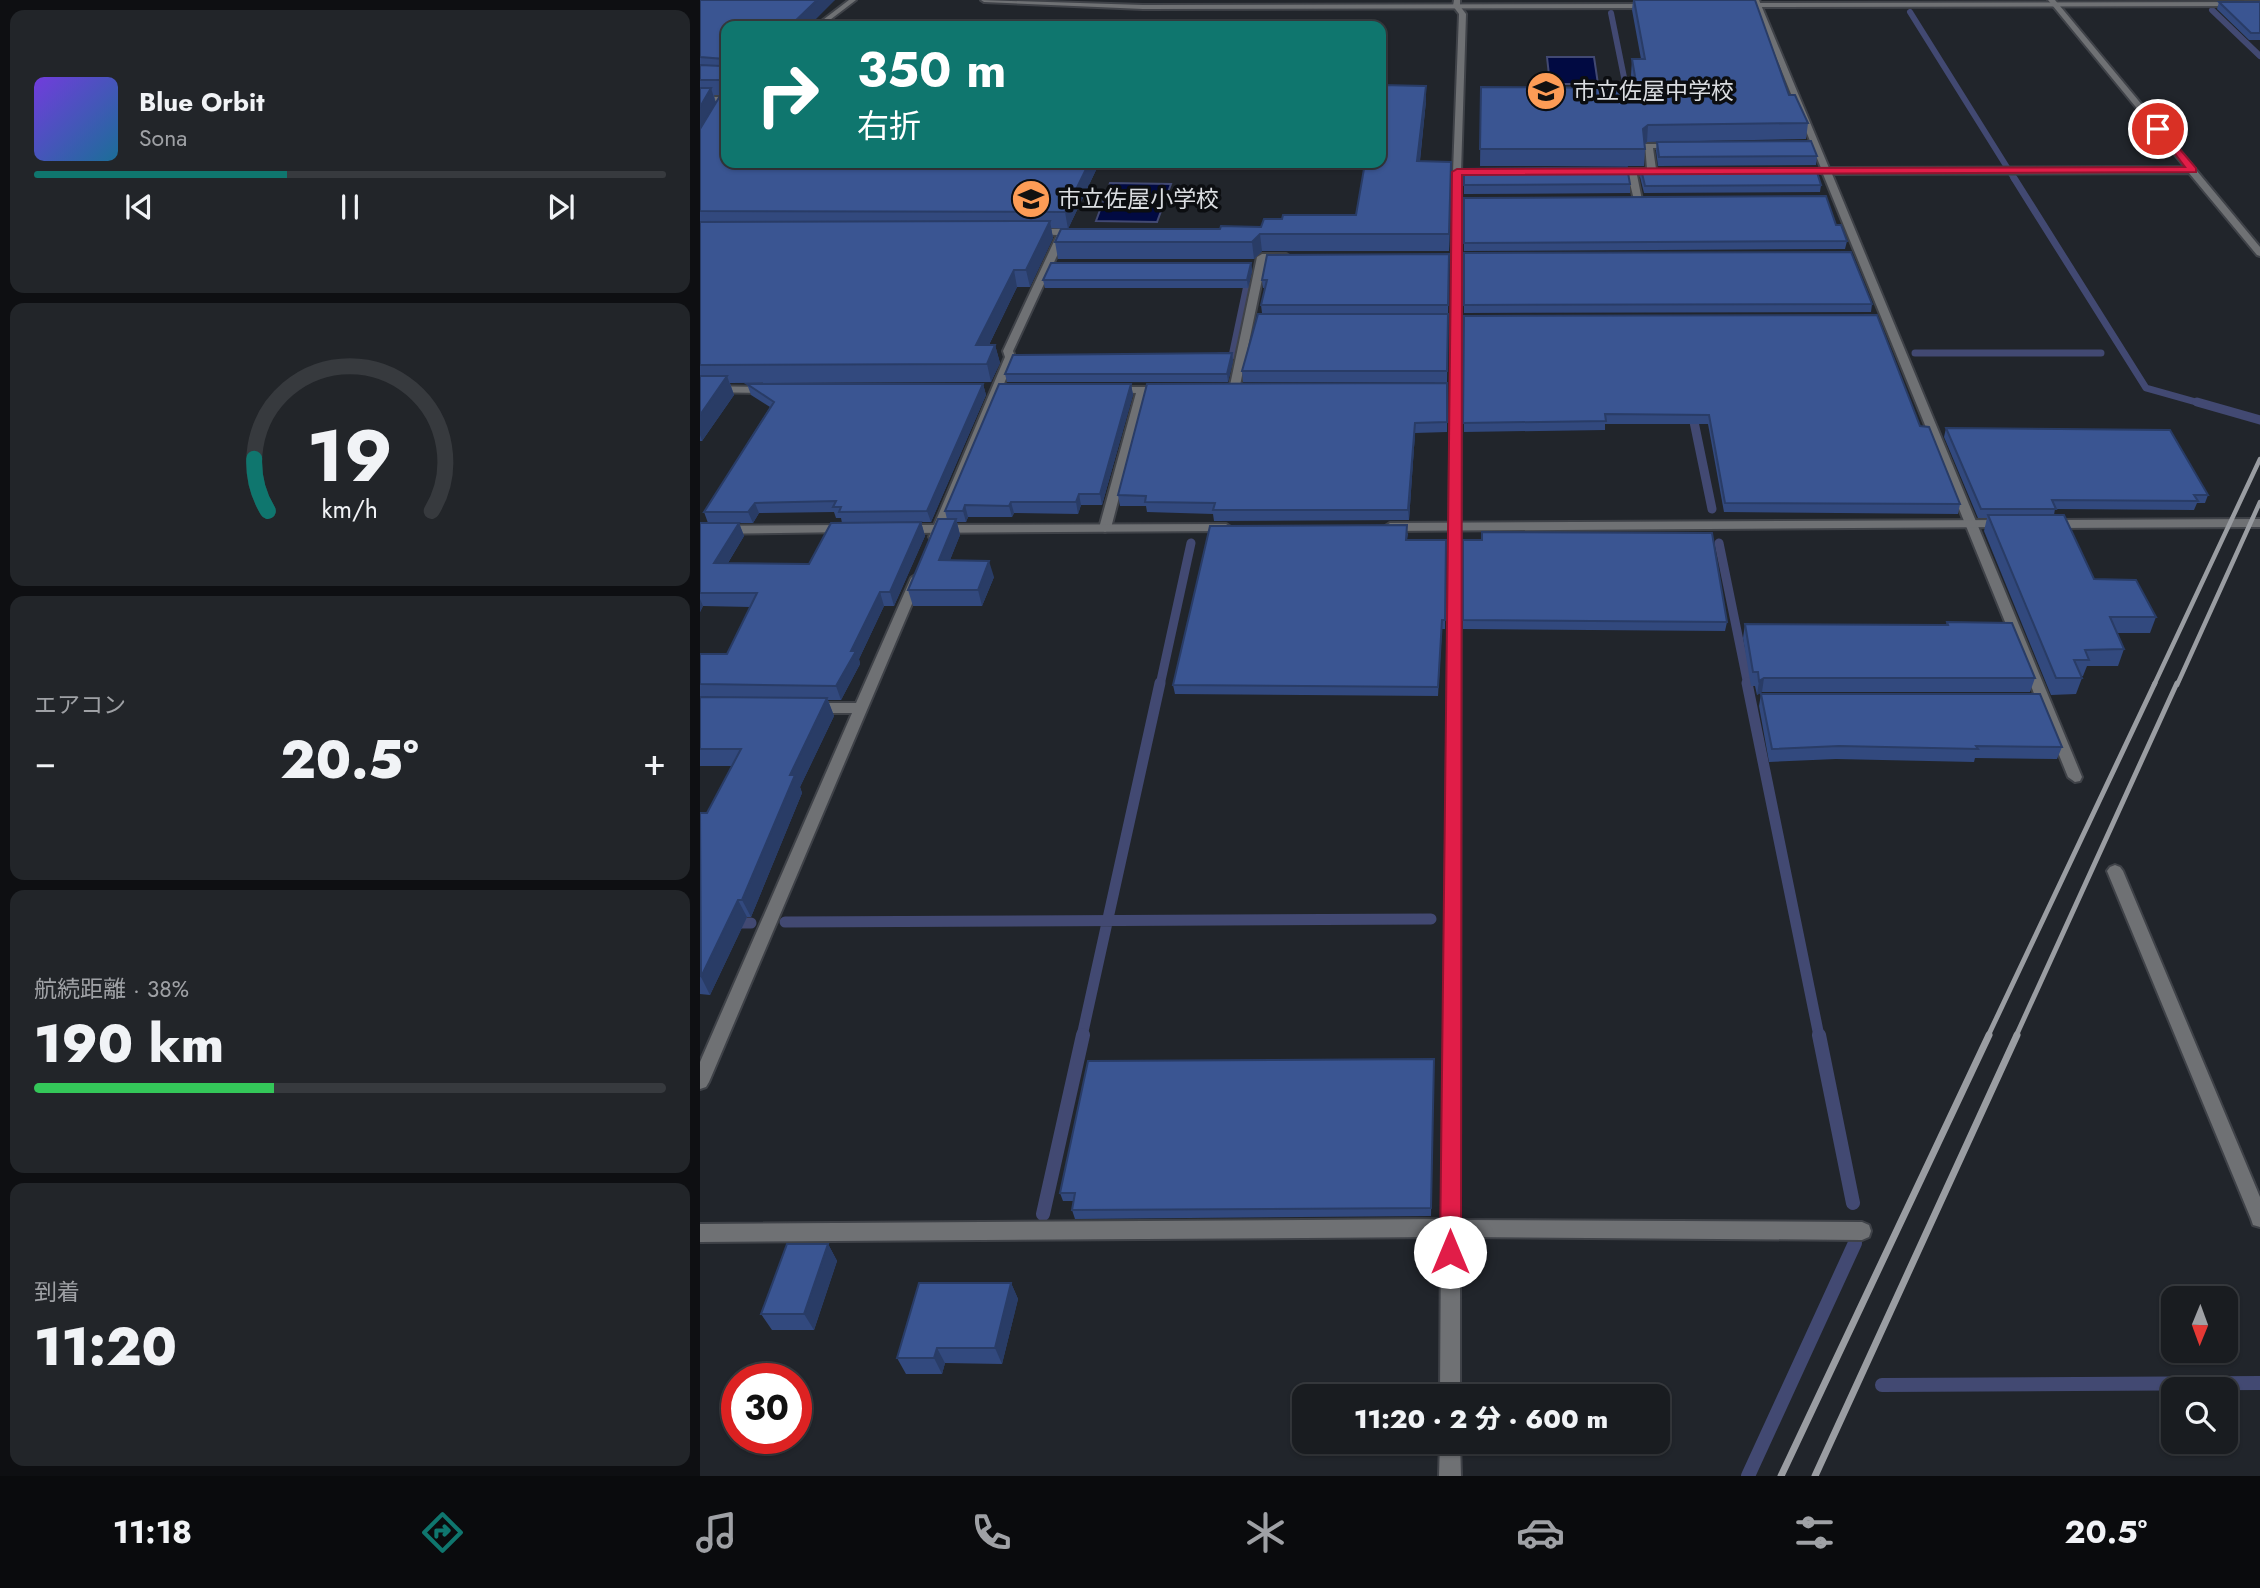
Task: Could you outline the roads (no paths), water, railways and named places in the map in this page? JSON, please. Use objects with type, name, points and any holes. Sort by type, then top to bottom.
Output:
[{"type":"street","points":[[825,21],[853,0]]},
{"type":"street","points":[[984,0],[1662,6]]},
{"type":"street","points":[[2053,2],[2260,253]]},
{"type":"street","points":[[1730,5],[2053,2],[2260,4]]},
{"type":"street","points":[[1450,1384],[1457,172],[1463,14],[1456,3]]},
{"type":"street","points":[[1757,3],[1973,524],[2037,699],[2076,777]]},
{"type":"street","points":[[700,99],[721,99]]},
{"type":"street","points":[[1801,144],[1815,144]]},
{"type":"street","points":[[1653,172],[1648,146],[1690,145]]},
{"type":"street","points":[[1813,171],[2192,170]]},
{"type":"street","points":[[1457,172],[1470,172]]},
{"type":"street","points":[[1591,172],[1666,172]]},
{"type":"street","points":[[1632,172],[1638,200]]},
{"type":"street","points":[[1825,198],[1838,198]]},
{"type":"street","points":[[1457,200],[1471,200]]},
{"type":"street","points":[[1624,200],[1651,200]]},
{"type":"street","points":[[700,1082],[938,529],[1010,357],[1008,351],[1054,265],[1063,232],[1022,232]]},
{"type":"street","points":[[1847,255],[1861,255]]},
{"type":"street","points":[[1234,390],[1262,257],[1304,257]]},
{"type":"street","points":[[1443,257],[1471,257]]},
{"type":"street","points":[[1247,265],[1261,265]]},
{"type":"street","points":[[1443,318],[1471,318]]},
{"type":"street","points":[[1874,318],[1888,318]]},
{"type":"street","points":[[1249,319],[1263,319]]},
{"type":"street","points":[[1443,388],[1457,388]]},
{"type":"street","points":[[700,389],[780,390]]},
{"type":"street","points":[[1102,390],[1181,390]]},
{"type":"street","points":[[1105,528],[1142,390]]},
{"type":"street","points":[[1221,390],[1248,390]]},
{"type":"street","points":[[2040,524],[2260,523]]},
{"type":"street","points":[[1376,527],[2014,524]]},
{"type":"street","points":[[885,529],[1240,527]]},
{"type":"street","points":[[700,530],[859,529]]},
{"type":"street","points":[[794,708],[862,708]]},
{"type":"street","points":[[2115,871],[2260,1219]]},
{"type":"street","points":[[700,1233],[1451,1228],[1862,1231]]},
{"type":"street","points":[[1450,1454],[1450,1476]]},
{"type":"waterway","points":[[2212,10],[2260,56]]},
{"type":"waterway","points":[[1910,12],[2015,180]]},
{"type":"waterway","points":[[1611,13],[1629,102]]},
{"type":"waterway","points":[[2014,178],[2146,388],[2203,404]]},
{"type":"waterway","points":[[1219,356],[1232,356],[1247,285]]},
{"type":"waterway","points":[[1915,353],[2101,353]]},
{"type":"waterway","points":[[2197,402],[2260,420]]},
{"type":"waterway","points":[[1692,412],[1712,509]]},
{"type":"waterway","points":[[1160,685],[1191,543]]},
{"type":"waterway","points":[[1719,543],[1748,685]]},
{"type":"waterway","points":[[1108,921],[1160,683]]},
{"type":"waterway","points":[[1747,683],[1819,1036]]},
{"type":"waterway","points":[[1108,921],[1431,919]]},
{"type":"waterway","points":[[785,922],[1108,921]]},
{"type":"waterway","points":[[1082,1036],[1108,921]]},
{"type":"waterway","points":[[730,923],[751,923]]},
{"type":"waterway","points":[[1043,1214],[1083,1035]]},
{"type":"waterway","points":[[1819,1035],[1853,1203]]},
{"type":"waterway","points":[[1748,1476],[1855,1243]]},
{"type":"waterway","points":[[1882,1385],[2260,1383]]},
{"type":"railway","points":[[2154,685],[2260,459]]},
{"type":"railway","points":[[2177,685],[2260,502]]},
{"type":"railway","points":[[1988,1036],[2155,683]]},
{"type":"railway","points":[[2016,1036],[2177,683]]},
{"type":"railway","points":[[1781,1476],[1989,1035]]},
{"type":"railway","points":[[1815,1476],[2017,1035]]},
{"type":"place","name":"市立佐屋中学校","points":[[1546,91]]},
{"type":"place","name":"市立佐屋小学校","points":[[1031,199]]}]
